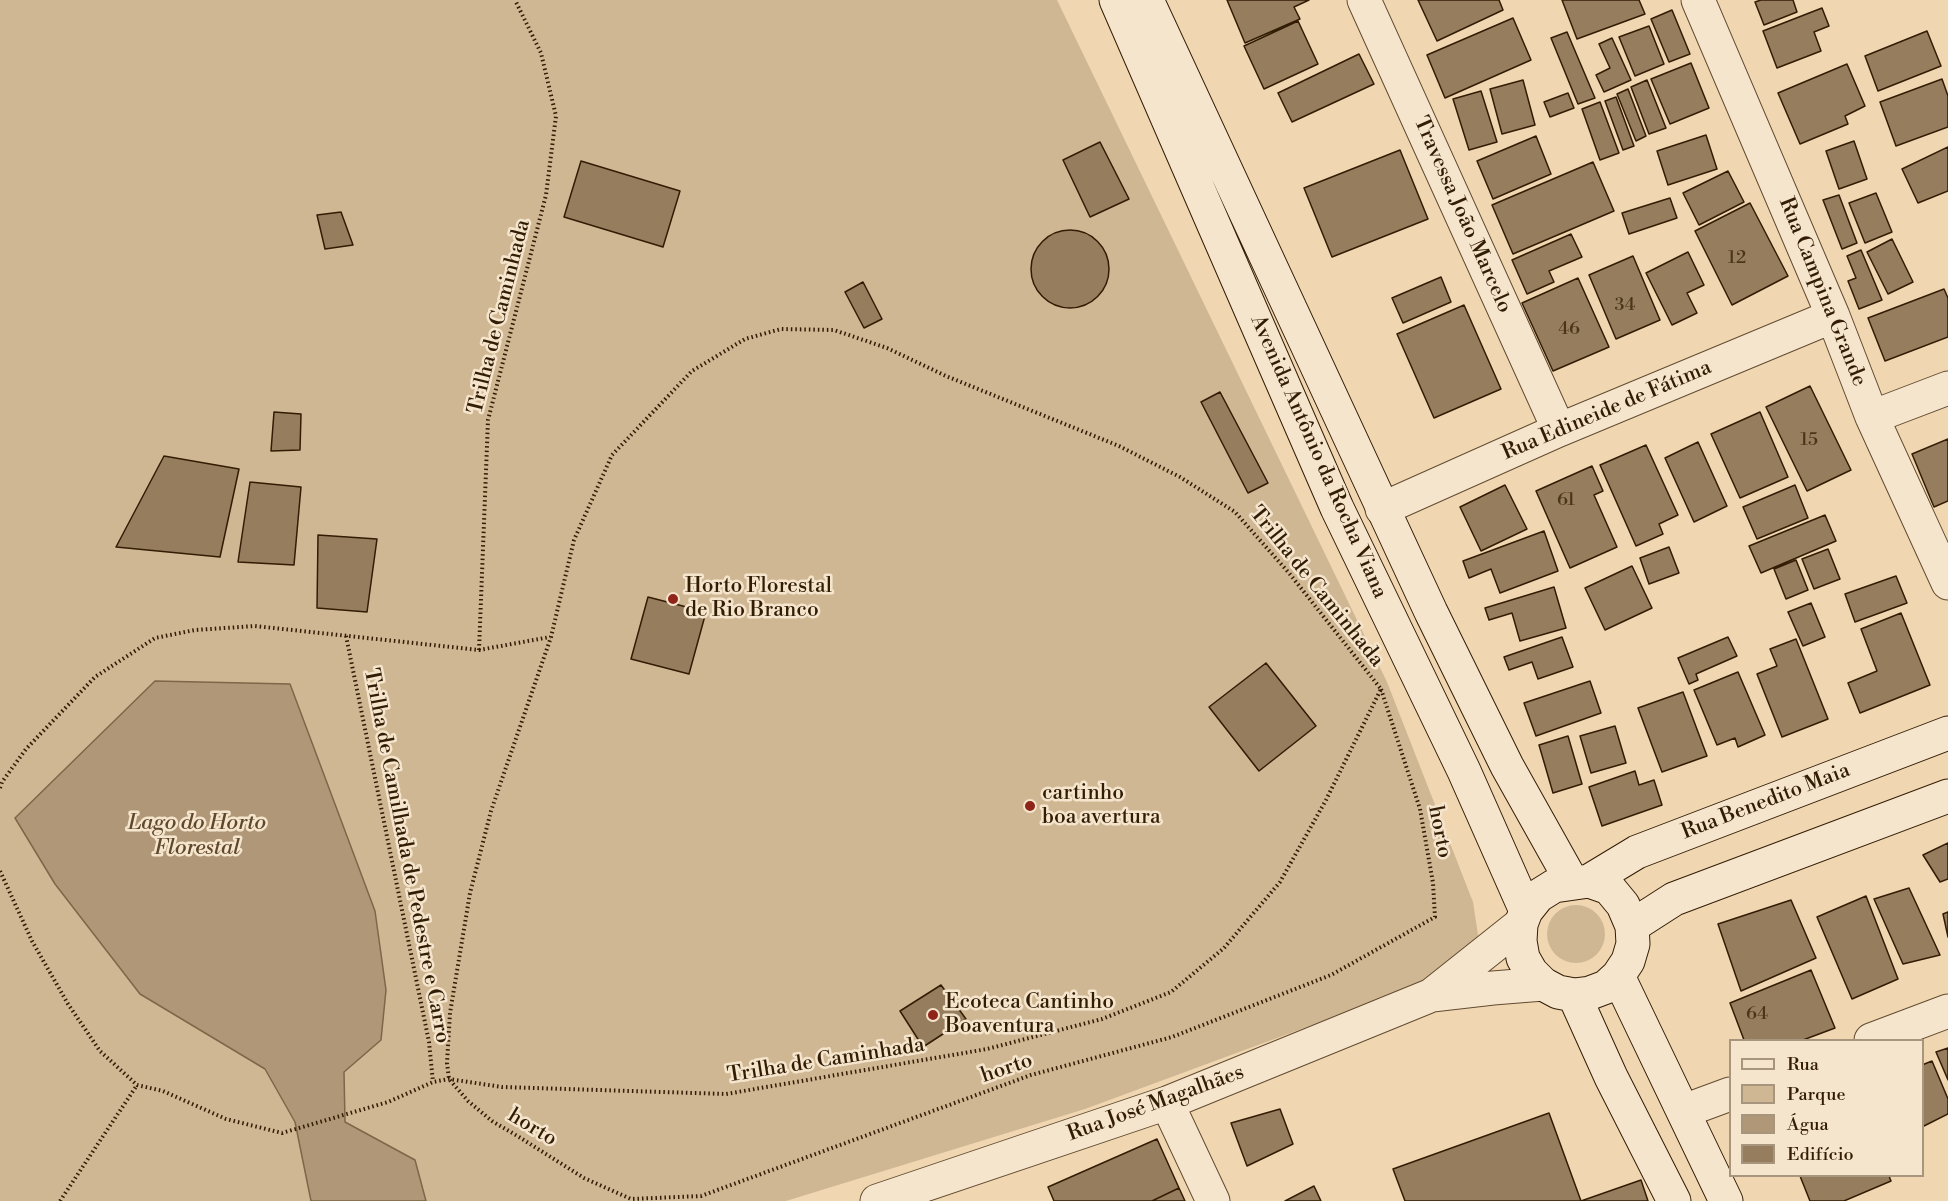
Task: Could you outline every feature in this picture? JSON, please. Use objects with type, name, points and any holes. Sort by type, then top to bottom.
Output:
[{"type":"street","name":"Avenida Antônio da Rocha Viana","points":[[1116,0],[1337,508],[1464,771],[1524,918]]},
{"type":"street","name":"Avenida Antônio da Rocha Viana","points":[[1147,0],[1382,509],[1507,766],[1580,881]]},
{"type":"street","name":"Travessa João Marcelo","points":[[1364,0],[1559,430]]},
{"type":"street","name":"Rua Campina Grande","points":[[1698,0],[1833,316],[1872,417],[1948,583]]},
{"type":"street","name":"Rua Edineide de Fátima","points":[[1382,509],[1559,430],[1833,316]]},
{"type":"street","points":[[1872,417],[1948,388]]},
{"type":"street","name":"Rua Benedito Maia","points":[[1580,881],[1637,852],[1948,733]]},
{"type":"street","points":[[1632,926],[1674,899],[1948,796]]},
{"type":"street","points":[[1580,881],[1609,888],[1623,905],[1632,926],[1633,944],[1628,962],[1606,987],[1590,993],[1574,995],[1558,992],[1543,984],[1531,972],[1523,958],[1520,941],[1524,918],[1538,896],[1554,886],[1580,881]]},
{"type":"street","name":"Rua José Magalhães","points":[[1432,995],[1524,918]]},
{"type":"street","points":[[1618,976],[1726,1201]]},
{"type":"street","name":"Rua José Magalhães","points":[[877,1201],[1167,1103],[1432,995],[1543,984]]},
{"type":"street","points":[[1574,995],[1611,1077],[1674,1201]]},
{"type":"street","points":[[1876,1039],[1948,1011]]},
{"type":"street","points":[[1684,1111],[1729,1095]]},
{"type":"street","points":[[1167,1103],[1213,1201]]},
{"type":"path","name":"Trilha de Caminhada","points":[[480,650],[488,420],[546,195],[556,116],[541,53],[515,0]]},
{"type":"path","name":"Trilha de Caminhada","points":[[0,871],[32,941],[68,1004],[100,1051],[136,1085],[163,1091],[226,1119],[282,1133],[388,1102],[433,1082],[449,1079],[502,1087],[726,1094],[987,1049],[1102,1019],[1171,992],[1224,948],[1280,882],[1326,800],[1381,689],[1289,573],[1235,512],[1180,477],[1119,446],[946,376],[887,348],[834,330],[781,329],[745,339],[692,371],[612,455],[573,540],[551,637],[491,811],[470,893],[449,1022],[447,1063],[449,1079]]},
{"type":"path","points":[[0,788],[26,749],[95,676],[155,638],[195,630],[255,626],[480,650],[551,637]]},
{"type":"path","name":"Trilha de Camilhada de Pedestre e Carro","points":[[346,636],[429,1042],[433,1082]]},
{"type":"path","name":"horto","points":[[449,1079],[468,1101],[492,1121],[584,1178],[631,1199],[701,1196],[1031,1075],[1172,1037],[1330,975],[1436,917],[1433,883],[1420,809],[1381,689]]},
{"type":"path","points":[[60,1201],[136,1085]]},
{"type":"green space","name":"Horto Florestal de Rio Branco","points":[[0,0],[1057,0],[1387,682],[1473,902],[1478,935],[1464,963],[1407,990],[1085,1109],[786,1201],[0,1201]]},
{"type":"green space","points":[[1576,905],[1587,907],[1600,918],[1605,934],[1603,945],[1592,958],[1576,963],[1565,961],[1552,950],[1547,934],[1549,923],[1560,910]]},
{"type":"water","name":"Lago do Horto Florestal","points":[[155,681],[290,684],[375,911],[386,990],[381,1040],[344,1072],[345,1122],[415,1160],[426,1201],[311,1201],[295,1122],[265,1069],[140,994],[55,884],[15,818]]},
{"type":"building","points":[[1227,0],[1309,0],[1294,7],[1300,19],[1245,43]]},
{"type":"building","points":[[1418,0],[1499,0],[1503,10],[1437,41]]},
{"type":"building","points":[[1562,0],[1639,0],[1645,14],[1577,39]]},
{"type":"building","points":[[1793,0],[1797,12],[1764,25],[1755,2]]},
{"type":"building","points":[[1822,8],[1829,26],[1814,32],[1821,51],[1777,68],[1763,31]]},
{"type":"building","points":[[1672,10],[1690,54],[1669,62],[1651,19]]},
{"type":"building","points":[[1513,18],[1531,60],[1445,98],[1427,55]]},
{"type":"building","points":[[1298,21],[1318,64],[1264,89],[1244,46]]},
{"type":"building","points":[[1649,26],[1664,64],[1635,76],[1619,37]]},
{"type":"building","points":[[1927,31],[1941,66],[1878,91],[1865,56]]},
{"type":"building","points":[[1567,32],[1595,98],[1578,104],[1551,38]]},
{"type":"building","points":[[1612,38],[1631,80],[1604,92],[1596,75],[1610,68],[1599,44]]},
{"type":"building","points":[[1359,54],[1374,84],[1292,122],[1278,93]]},
{"type":"building","points":[[1691,63],[1709,108],[1670,124],[1651,79]]},
{"type":"building","points":[[1847,64],[1865,106],[1845,116],[1848,124],[1800,144],[1778,93]]},
{"type":"building","points":[[1942,79],[1948,96],[1948,127],[1896,146],[1880,102]]},
{"type":"building","points":[[1523,80],[1535,125],[1502,134],[1490,89]]},
{"type":"building","points":[[1647,80],[1666,128],[1649,134],[1631,87]]},
{"type":"building","points":[[1628,89],[1646,136],[1636,141],[1617,94]]},
{"type":"building","points":[[1481,91],[1497,142],[1469,150],[1453,99]]},
{"type":"building","points":[[1568,93],[1574,108],[1550,117],[1544,102]]},
{"type":"building","points":[[1616,97],[1634,146],[1623,150],[1605,101]]},
{"type":"building","points":[[1600,102],[1619,153],[1600,160],[1582,109]]},
{"type":"building","points":[[1706,135],[1717,169],[1668,185],[1657,151]]},
{"type":"building","points":[[1536,136],[1551,174],[1493,199],[1477,161]]},
{"type":"building","points":[[1854,141],[1867,179],[1839,189],[1826,151]]},
{"type":"building","points":[[1100,142],[1129,199],[1090,217],[1063,160]]},
{"type":"building","points":[[1948,147],[1948,191],[1918,203],[1902,169]]},
{"type":"building","points":[[1400,150],[1428,219],[1332,257],[1304,188]]},
{"type":"building","points":[[581,161],[680,191],[663,247],[564,217]]},
{"type":"building","points":[[1593,162],[1614,211],[1513,254],[1492,205]]},
{"type":"building","points":[[1728,171],[1744,202],[1699,225],[1683,193]]},
{"type":"building","points":[[1876,193],[1892,232],[1865,243],[1849,203]]},
{"type":"building","points":[[1839,195],[1857,243],[1842,249],[1823,200]]},
{"type":"building","points":[[1670,198],[1677,218],[1629,234],[1622,213]]},
{"type":"building","points":[[1750,203],[1788,276],[1732,305],[1695,231]]},
{"type":"building","points":[[341,212],[353,245],[325,249],[317,215]]},
{"type":"building","points":[[1062,230],[1078,230],[1092,236],[1103,247],[1109,261],[1109,277],[1103,291],[1092,302],[1078,308],[1062,308],[1048,302],[1037,291],[1031,277],[1031,261],[1037,247],[1048,236]]},
{"type":"building","points":[[1571,234],[1582,257],[1549,271],[1554,282],[1527,294],[1512,260]]},
{"type":"building","points":[[1892,239],[1913,282],[1888,294],[1867,252]]},
{"type":"building","points":[[1861,250],[1882,300],[1859,309],[1848,281],[1856,278],[1847,256]]},
{"type":"building","points":[[1688,252],[1704,285],[1687,293],[1697,313],[1672,325],[1646,273]]},
{"type":"building","points":[[1633,256],[1660,320],[1616,339],[1589,275]]},
{"type":"building","points":[[1441,277],[1451,302],[1403,323],[1392,298]]},
{"type":"building","points":[[1578,278],[1609,347],[1553,371],[1522,303]]},
{"type":"building","points":[[863,282],[882,319],[864,328],[845,292]]},
{"type":"building","points":[[1944,289],[1948,298],[1948,337],[1885,361],[1868,318]]},
{"type":"building","points":[[1464,305],[1501,389],[1434,418],[1397,334]]},
{"type":"building","points":[[1810,386],[1851,470],[1807,491],[1766,407]]},
{"type":"building","points":[[1220,392],[1268,483],[1248,493],[1201,402]]},
{"type":"building","points":[[274,412],[301,414],[300,450],[271,451]]},
{"type":"building","points":[[1760,412],[1788,477],[1740,498],[1711,434]]},
{"type":"building","points":[[1948,439],[1948,501],[1934,507],[1912,454]]},
{"type":"building","points":[[1698,442],[1727,506],[1694,522],[1665,458]]},
{"type":"building","points":[[1646,445],[1678,515],[1659,524],[1663,534],[1636,546],[1600,465]]},
{"type":"building","points":[[164,456],[239,469],[220,557],[116,547]]},
{"type":"building","points":[[1592,466],[1603,491],[1594,495],[1617,547],[1570,568],[1536,491]]},
{"type":"building","points":[[250,482],[301,487],[294,565],[238,562]]},
{"type":"building","points":[[1505,485],[1527,529],[1481,551],[1460,507]]},
{"type":"building","points":[[1795,485],[1808,518],[1757,539],[1743,507]]},
{"type":"building","points":[[1825,515],[1836,541],[1761,573],[1749,546]]},
{"type":"building","points":[[1544,531],[1558,571],[1500,593],[1491,569],[1469,578],[1463,561]]},
{"type":"building","points":[[318,535],[377,539],[367,612],[317,608]]},
{"type":"building","points":[[1669,547],[1679,573],[1649,584],[1640,558]]},
{"type":"building","points":[[1828,549],[1840,579],[1814,589],[1802,559]]},
{"type":"building","points":[[1796,560],[1808,590],[1786,599],[1774,569]]},
{"type":"building","points":[[1632,566],[1652,608],[1605,630],[1585,588]]},
{"type":"building","points":[[1896,576],[1907,603],[1855,622],[1845,594]]},
{"type":"building","points":[[1554,587],[1566,628],[1520,641],[1512,613],[1489,620],[1485,608]]},
{"type":"building","points":[[648,597],[706,612],[689,674],[631,659]]},
{"type":"building","points":[[1811,603],[1825,637],[1803,646],[1788,612]]},
{"type":"building","points":[[1901,613],[1930,685],[1860,713],[1848,683],[1877,671],[1861,629]]},
{"type":"building","points":[[1562,637],[1573,667],[1538,679],[1532,662],[1509,670],[1504,657]]},
{"type":"building","points":[[1728,637],[1737,656],[1696,674],[1698,680],[1689,684],[1678,658]]},
{"type":"building","points":[[1796,639],[1828,719],[1782,737],[1757,674],[1777,666],[1770,649]]},
{"type":"building","points":[[1266,663],[1316,726],[1259,771],[1209,707]]},
{"type":"building","points":[[1738,672],[1765,735],[1738,747],[1735,738],[1717,745],[1694,690]]},
{"type":"building","points":[[1590,681],[1601,713],[1536,736],[1524,703]]},
{"type":"building","points":[[1683,692],[1707,756],[1662,772],[1638,708]]},
{"type":"building","points":[[1615,726],[1626,763],[1591,773],[1580,736]]},
{"type":"building","points":[[1568,736],[1582,784],[1553,793],[1539,745]]},
{"type":"building","points":[[1635,771],[1639,785],[1654,780],[1662,805],[1602,826],[1589,787]]},
{"type":"building","points":[[1948,843],[1948,879],[1940,882],[1923,855]]},
{"type":"building","points":[[1909,888],[1940,955],[1903,964],[1874,899]]},
{"type":"building","points":[[1866,896],[1898,979],[1852,999],[1817,917]]},
{"type":"building","points":[[1791,900],[1816,958],[1741,991],[1718,924]]},
{"type":"building","points":[[1948,912],[1948,937],[1943,914]]},
{"type":"building","points":[[1811,970],[1835,1028],[1806,1039],[1744,1039],[1730,1003]]},
{"type":"building","name":"Ecoteca Cantinho Boaventura","points":[[941,985],[966,1019],[923,1047],[900,1011]]},
{"type":"building","points":[[1948,1048],[1948,1080],[1936,1052]]},
{"type":"building","points":[[1932,1061],[1948,1099],[1948,1114],[1924,1126],[1924,1064]]},
{"type":"building","points":[[1280,1109],[1293,1144],[1247,1166],[1231,1123]]},
{"type":"building","points":[[1549,1113],[1581,1201],[1405,1201],[1393,1169]]},
{"type":"building","points":[[1157,1139],[1179,1188],[1152,1201],[1054,1201],[1048,1187]]},
{"type":"building","points":[[1800,1177],[1889,1177],[1891,1181],[1844,1201],[1810,1201]]},
{"type":"building","points":[[1641,1180],[1648,1201],[1581,1201]]},
{"type":"building","points":[[1314,1186],[1321,1201],[1285,1201]]},
{"type":"building","points":[[1179,1188],[1185,1201],[1152,1201]]},
{"type":"place","name":"Horto Florestal de Rio Branco","points":[[673,599]]},
{"type":"place","name":"cartinho boa avertura","points":[[1030,806]]},
{"type":"place","name":"Ecoteca Cantinho Boaventura","points":[[933,1015]]}]
